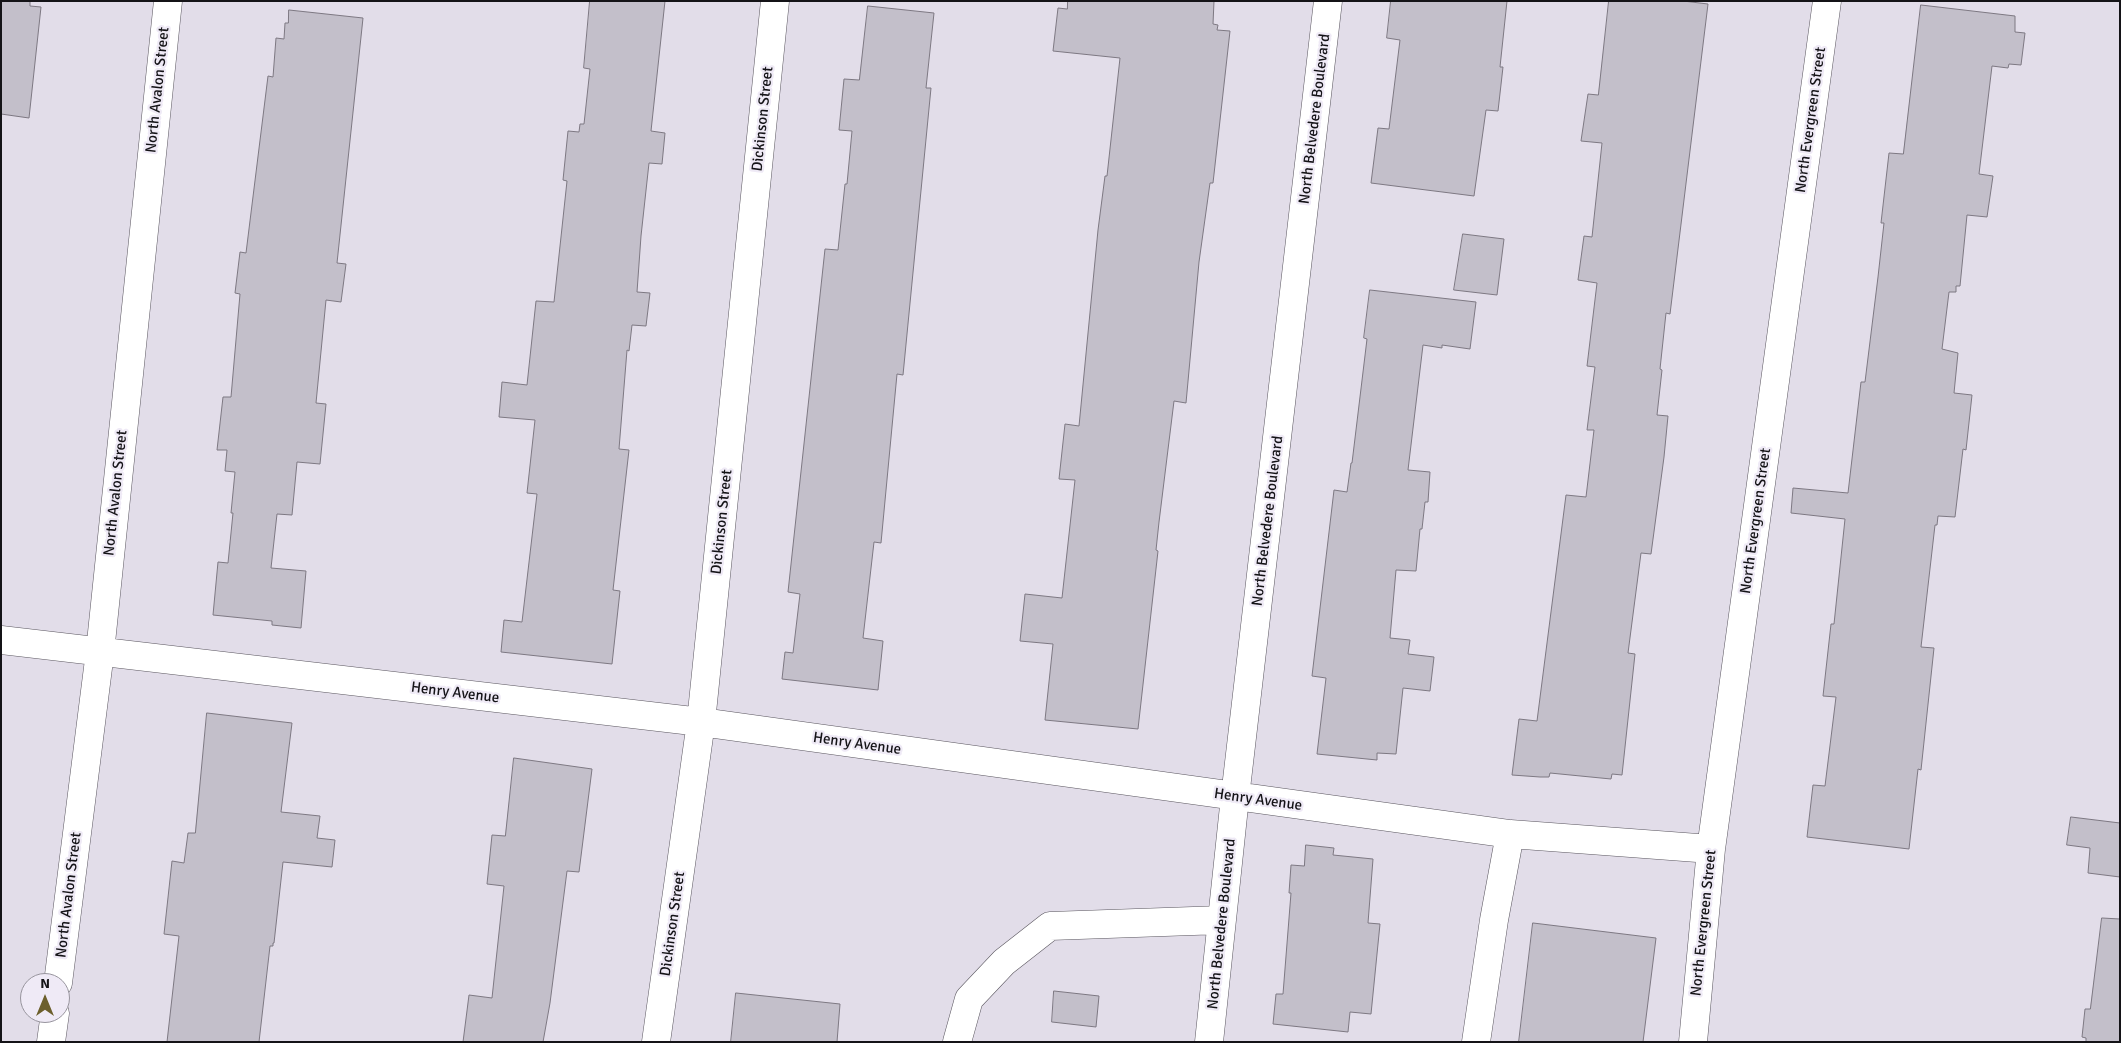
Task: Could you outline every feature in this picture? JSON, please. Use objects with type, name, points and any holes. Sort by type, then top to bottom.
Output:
[{"type":"street","name":"North Avalon Street","points":[[59,973],[100,652],[168,1]]},
{"type":"street","name":"Dickinson Street","points":[[656,1042],[701,722],[775,1]]},
{"type":"street","name":"North Belvedere Boulevard","points":[[1209,1042],[1328,1]]},
{"type":"street","name":"North Evergreen Street","points":[[1693,1042],[1711,849],[1827,1]]},
{"type":"street","name":"Henry Avenue","points":[[1,640],[701,722],[1510,834],[1711,849]]},
{"type":"street","points":[[1476,1042],[1494,920],[1510,834]]},
{"type":"street","points":[[957,1042],[969,998],[1004,962],[1050,926],[1222,920]]},
{"type":"street","points":[[51,1042],[54,1023]]},
{"type":"building","points":[[1,1],[30,1],[30,6],[41,7],[29,118],[1,114]]},
{"type":"building","points":[[590,1],[665,1],[651,131],[665,133],[662,164],[649,163],[641,236],[637,292],[650,293],[646,326],[632,325],[629,351],[627,350],[619,449],[629,450],[613,590],[620,591],[612,664],[501,652],[504,620],[522,622],[537,494],[527,493],[535,420],[499,417],[502,382],[527,385],[536,301],[554,302],[567,181],[563,180],[568,131],[579,132],[580,124],[584,124],[590,69],[584,68]]},
{"type":"building","points":[[1068,1],[1214,1],[1213,24],[1218,25],[1217,30],[1230,31],[1213,183],[1210,183],[1199,262],[1186,403],[1174,401],[1159,522],[1156,550],[1158,551],[1138,729],[1045,720],[1053,644],[1020,641],[1025,594],[1062,598],[1075,480],[1059,479],[1065,424],[1079,426],[1098,230],[1105,176],[1107,176],[1120,58],[1053,51],[1058,8],[1067,9]]},
{"type":"building","points":[[1391,1],[1507,1],[1500,67],[1503,67],[1498,111],[1486,110],[1474,196],[1371,183],[1378,128],[1389,129],[1400,40],[1387,38]]},
{"type":"building","points":[[1609,1],[1683,1],[1708,4],[1670,314],[1666,313],[1660,369],[1662,370],[1657,415],[1668,416],[1664,457],[1651,554],[1641,553],[1628,653],[1635,654],[1622,775],[1612,774],[1611,779],[1550,773],[1549,777],[1512,775],[1519,719],[1537,721],[1566,495],[1586,497],[1594,430],[1587,430],[1595,367],[1587,366],[1597,283],[1578,280],[1584,236],[1592,237],[1602,143],[1581,141],[1588,94],[1598,95]]},
{"type":"building","points":[[1921,5],[2015,16],[2015,32],[2025,33],[2021,65],[2009,64],[2008,68],[1992,66],[1979,174],[1993,176],[1987,217],[1967,215],[1960,286],[1956,286],[1956,292],[1949,292],[1942,349],[1958,353],[1954,393],[1972,395],[1966,450],[1963,449],[1955,517],[1938,516],[1937,525],[1935,525],[1921,647],[1934,648],[1921,770],[1918,769],[1909,849],[1807,837],[1813,785],[1825,786],[1836,697],[1823,696],[1831,624],[1834,624],[1845,519],[1791,513],[1793,488],[1848,493],[1861,382],[1865,382],[1878,277],[1884,223],[1881,223],[1889,153],[1903,154]]},
{"type":"building","points":[[868,6],[934,13],[926,88],[931,88],[903,375],[897,374],[881,543],[874,542],[863,638],[883,641],[878,690],[782,679],[785,652],[793,653],[800,594],[788,592],[825,249],[838,250],[845,184],[847,184],[852,131],[839,130],[844,79],[859,80]]},
{"type":"building","points":[[289,10],[363,18],[337,263],[346,264],[341,302],[326,300],[316,403],[326,404],[320,464],[297,462],[292,515],[277,514],[271,568],[306,571],[301,628],[272,625],[272,621],[213,615],[218,562],[228,563],[233,513],[231,513],[235,472],[225,471],[227,450],[217,450],[223,397],[231,397],[240,294],[235,293],[240,252],[246,253],[268,76],[273,77],[276,38],[284,39],[285,23],[288,23]]},
{"type":"building","points":[[1463,234],[1504,239],[1497,295],[1454,290]]},
{"type":"building","points":[[1370,290],[1476,302],[1470,349],[1442,345],[1442,348],[1423,345],[1408,470],[1430,472],[1428,502],[1425,502],[1422,529],[1420,529],[1416,571],[1396,570],[1390,638],[1410,640],[1408,654],[1434,657],[1430,691],[1403,688],[1396,754],[1377,753],[1377,760],[1317,754],[1326,678],[1312,676],[1334,490],[1347,492],[1352,463],[1367,339],[1364,338]]},
{"type":"building","points":[[207,713],[292,723],[281,812],[320,816],[317,838],[335,840],[332,867],[283,862],[274,943],[273,946],[270,946],[259,1042],[167,1042],[179,936],[164,934],[172,861],[184,863],[188,833],[195,833]]},
{"type":"building","points":[[514,758],[592,769],[579,872],[567,871],[550,1003],[543,1042],[463,1042],[469,995],[492,998],[504,886],[487,884],[492,835],[505,836]]},
{"type":"building","points":[[2071,817],[2120,823],[2120,877],[2088,873],[2090,848],[2067,845]]},
{"type":"building","points":[[1306,845],[1334,848],[1333,855],[1373,859],[1368,923],[1380,924],[1371,1014],[1350,1012],[1348,1032],[1273,1024],[1276,994],[1283,994],[1291,893],[1289,893],[1291,865],[1304,866]]},
{"type":"building","points":[[2102,918],[2120,919],[2120,1042],[2086,1042],[2086,1038],[2082,1037],[2085,1009],[2090,1009]]},
{"type":"building","points":[[1533,923],[1656,938],[1643,1042],[1519,1042]]},
{"type":"building","points":[[1054,991],[1099,996],[1096,1027],[1052,1022]]},
{"type":"building","points":[[736,993],[840,1004],[837,1042],[731,1042]]}]
